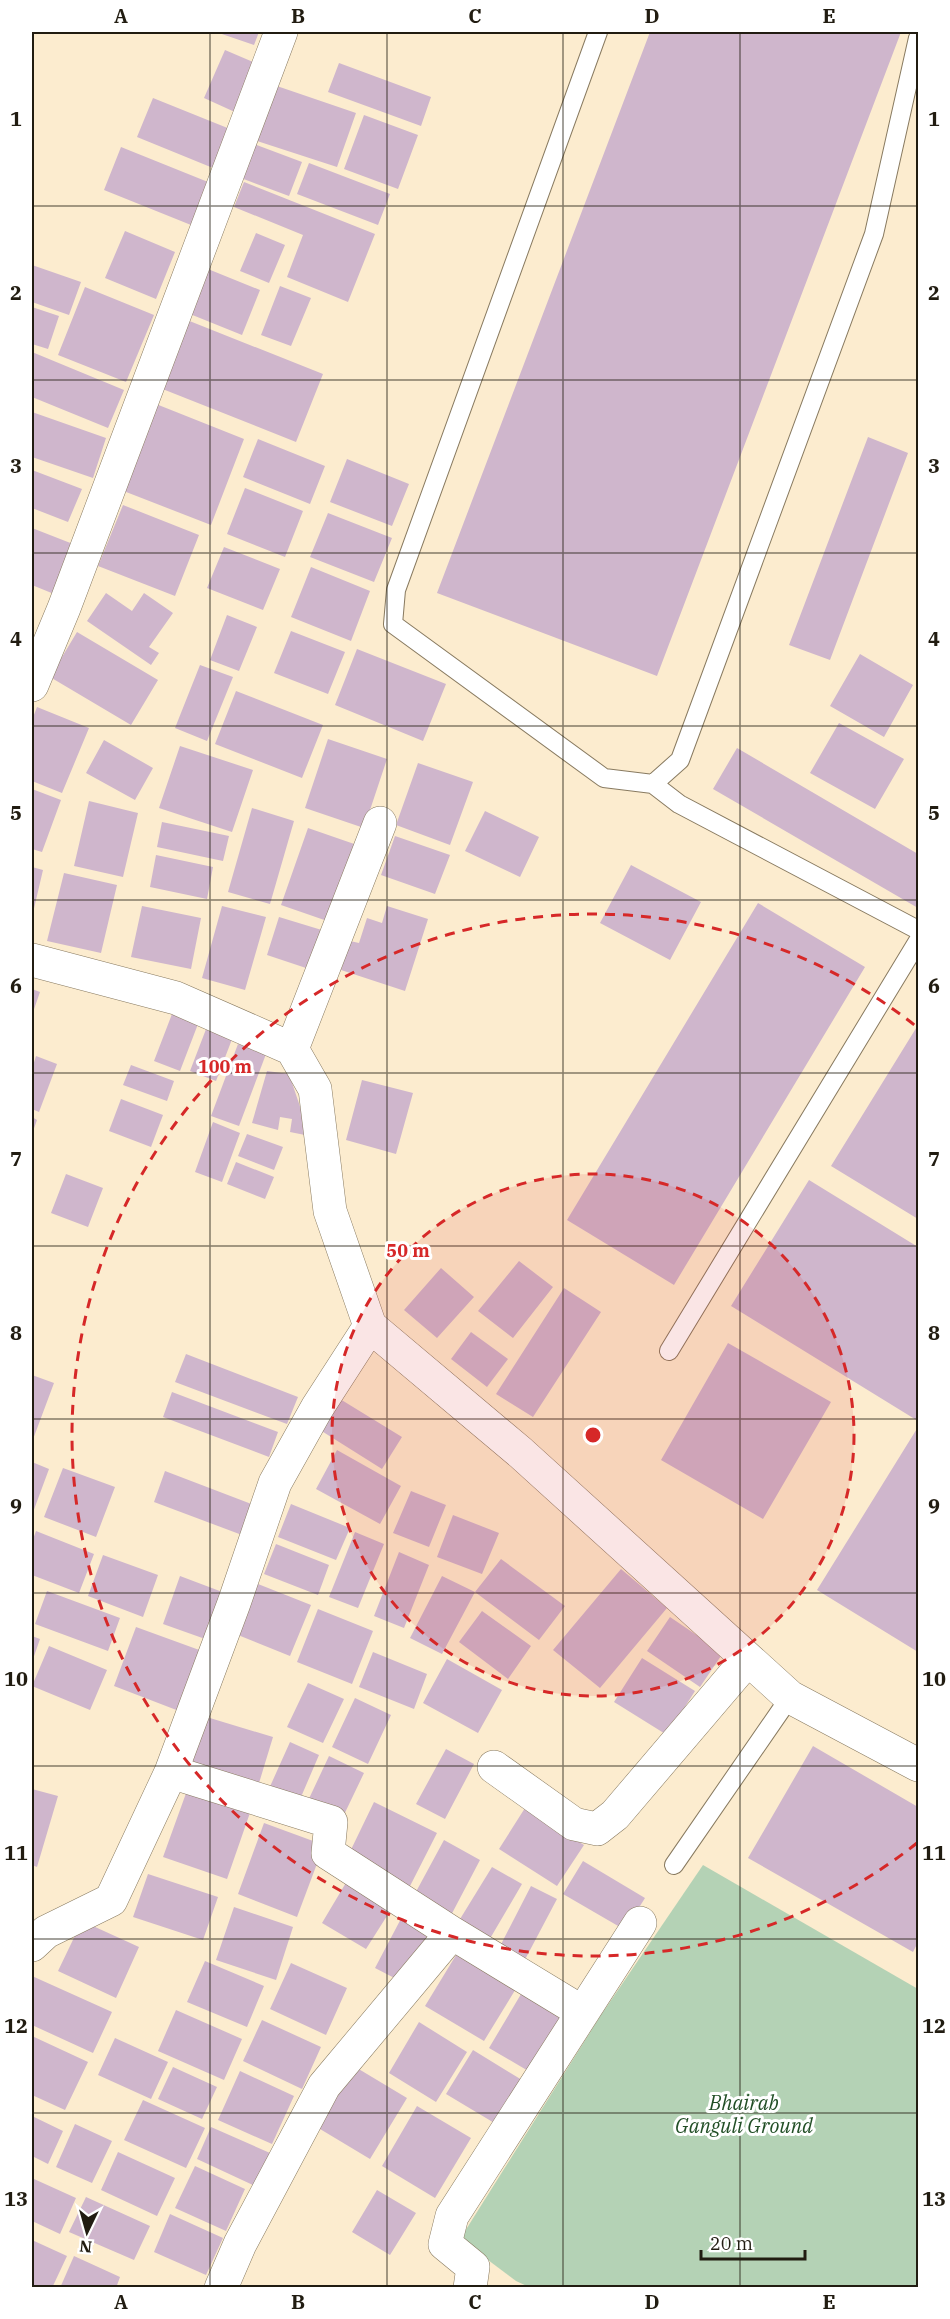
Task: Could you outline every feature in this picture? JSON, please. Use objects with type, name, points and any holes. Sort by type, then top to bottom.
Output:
[{"type":"street","points":[[32,685],[68,597],[281,32]]},
{"type":"street","points":[[292,1049],[380,823]]},
{"type":"street","points":[[32,960],[176,998],[292,1049],[315,1089],[330,1211],[370,1326],[521,1453],[790,1697],[918,1765]]},
{"type":"street","points":[[32,1945],[46,1932],[111,1900],[171,1772],[234,1603],[275,1483],[317,1408],[370,1326]]},
{"type":"street","points":[[494,1767],[574,1824],[597,1829],[615,1815],[747,1660]]},
{"type":"street","points":[[171,1772],[330,1822],[328,1853],[582,2012]]},
{"type":"street","points":[[470,2288],[473,2267],[445,2244],[452,2216],[640,1923]]},
{"type":"street","points":[[221,2288],[240,2244],[324,2086],[453,1933]]},
{"type":"lane","points":[[598,32],[399,580],[393,624],[604,778],[653,784],[679,804],[918,930]]},
{"type":"lane","points":[[653,784],[680,760],[874,234],[918,38]]},
{"type":"lane","points":[[669,1351],[918,941]]},
{"type":"lane","points":[[674,1864],[790,1697]]},
{"type":"green space","name":"Bhairab Ganguli Ground","points":[[703,1865],[918,1989],[918,2287],[529,2287],[516,2281],[460,2239],[601,2015]]},
{"type":"building","points":[[216,32],[259,32],[254,45]]},
{"type":"building","points":[[650,32],[901,32],[657,676],[437,593]]},
{"type":"building","points":[[225,50],[258,64],[237,113],[204,98]]},
{"type":"building","points":[[339,63],[431,97],[421,126],[328,92]]},
{"type":"building","points":[[271,84],[356,113],[337,167],[251,139]]},
{"type":"building","points":[[153,98],[230,129],[213,168],[137,137]]},
{"type":"building","points":[[364,115],[418,135],[398,189],[344,169]]},
{"type":"building","points":[[254,144],[302,162],[289,196],[241,178]]},
{"type":"building","points":[[121,147],[208,182],[191,225],[104,190]]},
{"type":"building","points":[[309,163],[390,194],[378,225],[297,194]]},
{"type":"building","points":[[244,182],[375,234],[348,302],[287,277],[303,235],[234,207]]},
{"type":"building","points":[[125,231],[175,252],[156,299],[105,278]]},
{"type":"building","points":[[256,233],[285,245],[269,283],[240,271]]},
{"type":"building","points":[[32,265],[81,282],[69,315],[32,302]]},
{"type":"building","points":[[203,267],[260,290],[242,335],[185,312]]},
{"type":"building","points":[[280,286],[311,298],[291,346],[261,335]]},
{"type":"building","points":[[85,287],[154,315],[126,382],[58,355]]},
{"type":"building","points":[[32,307],[59,316],[48,349],[32,344]]},
{"type":"building","points":[[187,320],[323,374],[296,442],[160,388]]},
{"type":"building","points":[[32,352],[124,390],[108,428],[32,397]]},
{"type":"building","points":[[156,404],[244,439],[211,525],[121,490]]},
{"type":"building","points":[[32,412],[106,438],[93,478],[32,457]]},
{"type":"building","points":[[868,437],[908,453],[830,660],[789,645]]},
{"type":"building","points":[[258,439],[325,466],[310,504],[243,477]]},
{"type":"building","points":[[347,459],[409,484],[392,526],[330,502]]},
{"type":"building","points":[[32,470],[82,489],[68,522],[32,508]]},
{"type":"building","points":[[245,488],[303,511],[285,557],[227,534]]},
{"type":"building","points":[[123,505],[199,535],[175,596],[98,566]]},
{"type":"building","points":[[328,513],[392,538],[374,582],[310,557]]},
{"type":"building","points":[[32,528],[73,544],[54,594],[32,585]]},
{"type":"building","points":[[224,547],[280,569],[263,610],[207,588]]},
{"type":"building","points":[[311,567],[370,591],[351,641],[291,617]]},
{"type":"building","points":[[106,593],[132,611],[144,593],[173,613],[149,647],[159,653],[151,665],[87,621]]},
{"type":"building","points":[[227,615],[257,627],[239,671],[210,660]]},
{"type":"building","points":[[291,631],[345,652],[328,694],[274,673]]},
{"type":"building","points":[[77,632],[158,680],[131,725],[50,677]]},
{"type":"building","points":[[357,649],[446,684],[423,741],[335,705]]},
{"type":"building","points":[[860,654],[913,685],[884,737],[830,706]]},
{"type":"building","points":[[200,665],[233,677],[207,741],[175,728]]},
{"type":"building","points":[[236,691],[323,725],[302,778],[215,744]]},
{"type":"building","points":[[37,707],[89,728],[62,793],[32,781],[32,720]]},
{"type":"building","points":[[839,723],[904,759],[875,809],[810,773]]},
{"type":"building","points":[[328,739],[387,759],[364,828],[305,808]]},
{"type":"building","points":[[104,740],[153,768],[135,800],[86,773]]},
{"type":"building","points":[[180,746],[253,770],[232,832],[159,808]]},
{"type":"building","points":[[737,748],[918,854],[918,908],[713,789]]},
{"type":"building","points":[[418,763],[473,782],[450,845],[396,825]]},
{"type":"building","points":[[32,789],[61,800],[42,852],[32,849]]},
{"type":"building","points":[[89,801],[138,813],[123,877],[74,866]]},
{"type":"building","points":[[252,808],[294,821],[270,904],[228,892]]},
{"type":"building","points":[[485,811],[539,837],[520,877],[465,851]]},
{"type":"building","points":[[162,822],[229,836],[223,861],[157,847]]},
{"type":"building","points":[[308,828],[360,846],[333,923],[281,905]]},
{"type":"building","points":[[395,836],[450,855],[435,894],[381,875]]},
{"type":"building","points":[[156,855],[213,867],[207,899],[150,887]]},
{"type":"building","points":[[631,865],[701,902],[670,960],[600,923]]},
{"type":"building","points":[[32,867],[43,870],[32,917]]},
{"type":"building","points":[[64,873],[117,885],[101,953],[47,941]]},
{"type":"building","points":[[758,903],[865,967],[674,1285],[567,1220]]},
{"type":"building","points":[[142,906],[201,918],[191,969],[131,957]]},
{"type":"building","points":[[222,906],[266,917],[245,990],[202,978]]},
{"type":"building","points":[[387,906],[428,919],[405,991],[341,970],[350,941],[359,943],[367,918],[382,923]]},
{"type":"building","points":[[279,917],[325,931],[312,970],[267,955]]},
{"type":"building","points":[[32,989],[40,992],[32,1015]]},
{"type":"building","points":[[172,1014],[198,1024],[180,1071],[154,1061]]},
{"type":"building","points":[[208,1024],[234,1034],[216,1081],[190,1071]]},
{"type":"building","points":[[918,1025],[918,1219],[831,1166]]},
{"type":"building","points":[[238,1044],[266,1054],[239,1126],[211,1116]]},
{"type":"building","points":[[36,1056],[57,1064],[39,1112],[32,1109],[32,1069]]},
{"type":"building","points":[[131,1065],[174,1081],[167,1101],[123,1085]]},
{"type":"building","points":[[267,1071],[289,1074],[310,1136],[290,1132],[292,1119],[280,1117],[278,1130],[252,1123]]},
{"type":"building","points":[[362,1080],[413,1093],[396,1154],[346,1140]]},
{"type":"building","points":[[121,1099],[163,1115],[151,1147],[109,1131]]},
{"type":"building","points":[[32,1117],[37,1120],[32,1134]]},
{"type":"building","points":[[213,1122],[240,1133],[222,1182],[195,1172]]},
{"type":"building","points":[[247,1134],[283,1147],[274,1170],[238,1156]]},
{"type":"building","points":[[236,1162],[274,1177],[265,1199],[227,1184]]},
{"type":"building","points":[[66,1174],[103,1188],[88,1227],[51,1213]]},
{"type":"building","points":[[809,1180],[918,1247],[918,1421],[731,1306]]},
{"type":"building","points":[[519,1261],[553,1287],[513,1338],[478,1311]]},
{"type":"building","points":[[441,1268],[474,1297],[437,1338],[404,1310]]},
{"type":"building","points":[[564,1288],[601,1312],[533,1417],[496,1394]]},
{"type":"building","points":[[471,1332],[508,1359],[487,1387],[451,1359]]},
{"type":"building","points":[[728,1343],[831,1402],[763,1519],[661,1460]]},
{"type":"building","points":[[186,1354],[298,1397],[287,1424],[175,1382]]},
{"type":"building","points":[[32,1375],[54,1383],[32,1442]]},
{"type":"building","points":[[172,1392],[278,1432],[269,1457],[163,1417]]},
{"type":"building","points":[[340,1399],[402,1437],[382,1469],[320,1430]]},
{"type":"building","points":[[918,1427],[918,1652],[817,1590]]},
{"type":"building","points":[[337,1450],[401,1486],[380,1524],[316,1489]]},
{"type":"building","points":[[32,1462],[49,1469],[32,1515]]},
{"type":"building","points":[[63,1468],[115,1487],[96,1537],[44,1517]]},
{"type":"building","points":[[165,1471],[254,1505],[242,1535],[154,1502]]},
{"type":"building","points":[[411,1491],[446,1505],[429,1547],[393,1533]]},
{"type":"building","points":[[291,1504],[350,1528],[336,1560],[278,1537]]},
{"type":"building","points":[[453,1515],[499,1533],[482,1574],[437,1557]]},
{"type":"building","points":[[36,1531],[94,1554],[79,1593],[32,1575],[32,1542]]},
{"type":"building","points":[[355,1532],[384,1544],[358,1608],[329,1597]]},
{"type":"building","points":[[276,1544],[329,1565],[318,1595],[264,1574]]},
{"type":"building","points":[[399,1552],[429,1565],[404,1628],[374,1616]]},
{"type":"building","points":[[103,1555],[158,1575],[143,1617],[88,1596]]},
{"type":"building","points":[[501,1559],[565,1606],[539,1640],[475,1592]]},
{"type":"building","points":[[621,1569],[667,1608],[600,1688],[553,1650]]},
{"type":"building","points":[[180,1576],[225,1593],[208,1640],[163,1624]]},
{"type":"building","points":[[442,1576],[475,1592],[442,1654],[410,1638]]},
{"type":"building","points":[[258,1584],[311,1605],[290,1656],[238,1635]]},
{"type":"building","points":[[47,1591],[120,1618],[108,1651],[35,1624]]},
{"type":"building","points":[[318,1609],[373,1631],[352,1684],[297,1662]]},
{"type":"building","points":[[482,1611],[531,1646],[508,1679],[459,1642]]},
{"type":"building","points":[[670,1617],[723,1653],[700,1687],[647,1651]]},
{"type":"building","points":[[136,1627],[202,1651],[179,1711],[114,1686]]},
{"type":"building","points":[[32,1636],[40,1639],[32,1662]]},
{"type":"building","points":[[49,1646],[107,1670],[90,1710],[32,1686]]},
{"type":"building","points":[[373,1652],[427,1674],[414,1709],[359,1687]]},
{"type":"building","points":[[642,1658],[695,1691],[667,1735],[614,1702]]},
{"type":"building","points":[[447,1659],[502,1690],[478,1733],[423,1703]]},
{"type":"building","points":[[308,1683],[344,1699],[323,1743],[287,1727]]},
{"type":"building","points":[[355,1698],[391,1715],[368,1764],[332,1747]]},
{"type":"building","points":[[200,1715],[273,1737],[256,1793],[183,1770]]},
{"type":"building","points":[[290,1742],[319,1755],[298,1804],[268,1791]]},
{"type":"building","points":[[813,1746],[918,1807],[918,1942],[913,1952],[748,1858]]},
{"type":"building","points":[[446,1749],[474,1764],[445,1819],[416,1804]]},
{"type":"building","points":[[329,1756],[364,1773],[341,1821],[306,1805]]},
{"type":"building","points":[[189,1785],[252,1807],[227,1879],[163,1857]]},
{"type":"building","points":[[32,1789],[58,1796],[37,1867],[32,1865]]},
{"type":"building","points":[[374,1802],[437,1833],[408,1890],[346,1860]]},
{"type":"building","points":[[525,1808],[584,1845],[557,1886],[499,1849]]},
{"type":"building","points":[[264,1823],[324,1845],[297,1917],[238,1894]]},
{"type":"building","points":[[444,1840],[480,1860],[448,1921],[411,1901]]},
{"type":"building","points":[[583,1861],[645,1898],[625,1930],[563,1894]]},
{"type":"building","points":[[492,1867],[522,1884],[488,1942],[457,1924]]},
{"type":"building","points":[[148,1874],[218,1897],[203,1940],[133,1917]]},
{"type":"building","points":[[347,1881],[392,1908],[366,1949],[322,1923]]},
{"type":"building","points":[[531,1886],[557,1899],[520,1969],[495,1956]]},
{"type":"building","points":[[234,1907],[293,1927],[276,1980],[216,1960]]},
{"type":"building","points":[[404,1913],[433,1928],[404,1983],[375,1968]]},
{"type":"building","points":[[82,1921],[139,1947],[116,1998],[58,1971]]},
{"type":"building","points":[[461,1947],[520,1982],[484,2041],[425,2006]]},
{"type":"building","points":[[205,1961],[264,1986],[247,2027],[187,2002]]},
{"type":"building","points":[[291,1963],[347,1988],[326,2035],[270,2009]]},
{"type":"building","points":[[32,1976],[112,2012],[93,2053],[32,2025]]},
{"type":"building","points":[[527,1984],[568,2009],[530,2072],[489,2048]]},
{"type":"building","points":[[176,2010],[242,2039],[224,2080],[158,2051]]},
{"type":"building","points":[[262,2020],[321,2047],[302,2089],[243,2061]]},
{"type":"building","points":[[419,2022],[467,2052],[436,2102],[389,2073]]},
{"type":"building","points":[[32,2036],[88,2062],[65,2110],[32,2095]]},
{"type":"building","points":[[115,2038],[168,2062],[151,2099],[98,2075]]},
{"type":"building","points":[[473,2050],[522,2080],[496,2124],[446,2094]]},
{"type":"building","points":[[352,2065],[407,2098],[370,2159],[315,2126]]},
{"type":"building","points":[[173,2067],[217,2087],[202,2119],[158,2099]]},
{"type":"building","points":[[240,2071],[294,2096],[272,2144],[218,2120]]},
{"type":"building","points":[[143,2100],[205,2128],[186,2168],[124,2140]]},
{"type":"building","points":[[417,2106],[471,2138],[435,2198],[382,2166]]},
{"type":"building","points":[[32,2116],[63,2131],[48,2164],[32,2156]]},
{"type":"building","points":[[75,2124],[112,2141],[92,2183],[56,2167]]},
{"type":"building","points":[[211,2127],[270,2153],[255,2186],[197,2159]]},
{"type":"building","points":[[118,2152],[175,2178],[157,2216],[101,2190]]},
{"type":"building","points":[[195,2166],[245,2189],[226,2231],[175,2208]]},
{"type":"building","points":[[34,2179],[76,2198],[60,2234],[32,2221]]},
{"type":"building","points":[[377,2190],[416,2213],[390,2255],[352,2232]]},
{"type":"building","points":[[86,2197],[150,2226],[134,2260],[69,2232]]},
{"type":"building","points":[[170,2214],[223,2238],[206,2275],[154,2252]]},
{"type":"building","points":[[32,2240],[67,2256],[52,2288],[32,2288]]},
{"type":"building","points":[[74,2256],[120,2277],[116,2288],[60,2288]]}]
